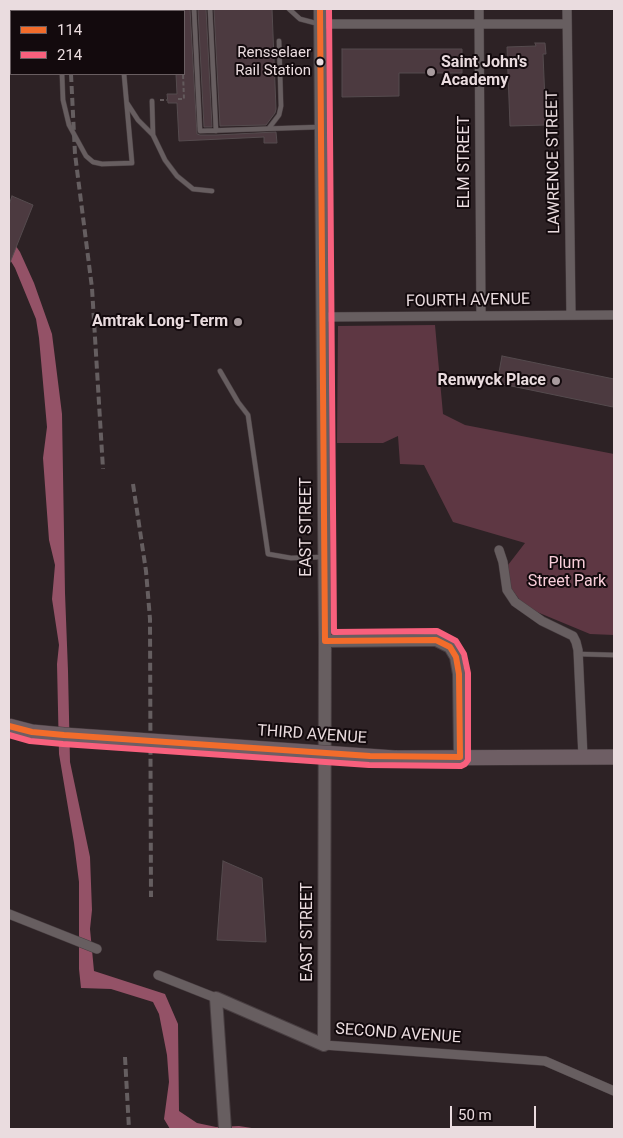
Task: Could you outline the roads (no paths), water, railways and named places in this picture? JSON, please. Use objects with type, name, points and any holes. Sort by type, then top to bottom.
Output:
[{"type":"main road","name":"THIRD AVENUE","points":[[9,726],[32,732],[64,735],[395,758],[614,757]]},
{"type":"street","name":"EAST STREET","points":[[320,9],[325,641],[324,1045]]},
{"type":"street","name":"ELM STREET","points":[[479,9],[481,316]]},
{"type":"street","name":"LAWRENCE STREET","points":[[567,9],[571,315]]},
{"type":"street","points":[[320,24],[567,24]]},
{"type":"street","name":"FOURTH AVENUE","points":[[322,317],[614,315]]},
{"type":"street","points":[[499,550],[504,562],[504,579],[511,596],[529,613],[573,636],[576,642],[583,757]]},
{"type":"street","points":[[325,641],[436,640],[450,647],[456,658],[459,674],[460,758]]},
{"type":"street","points":[[9,914],[97,949]]},
{"type":"street","name":"SECOND AVENUE","points":[[158,975],[324,1045],[545,1061],[614,1090]]},
{"type":"street","points":[[216,998],[225,1125]]},
{"type":"lane","points":[[194,9],[200,131],[321,127]]},
{"type":"lane","points":[[210,9],[216,131]]},
{"type":"lane","points":[[289,9],[300,19],[320,24]]},
{"type":"lane","points":[[269,128],[278,115],[281,106],[278,41]]},
{"type":"lane","points":[[62,75],[63,100],[70,126],[83,152],[90,160],[97,164],[132,163],[124,75]]},
{"type":"lane","points":[[152,100],[153,134]]},
{"type":"lane","points":[[126,102],[138,120],[153,134],[165,160],[177,176],[193,189],[212,191]]},
{"type":"lane","points":[[220,371],[248,415],[268,554],[291,558],[323,557]]},
{"type":"lane","points":[[578,654],[614,655]]},
{"type":"railway","points":[[71,75],[75,154],[92,288],[103,469]]},
{"type":"railway","points":[[133,484],[146,571],[150,619],[151,897]]},
{"type":"railway","points":[[125,1057],[129,1129]]},
{"type":"place","name":"Rensselaer Rail Station","points":[[320,62]]},
{"type":"place","name":"Saint John's Academy","points":[[431,72]]},
{"type":"place","name":"Amtrak Long-Term","points":[[238,322]]},
{"type":"place","name":"Renwyck Place","points":[[556,381]]},
{"type":"park label","name":"Plum Street Park","points":[[567,573]]}]
